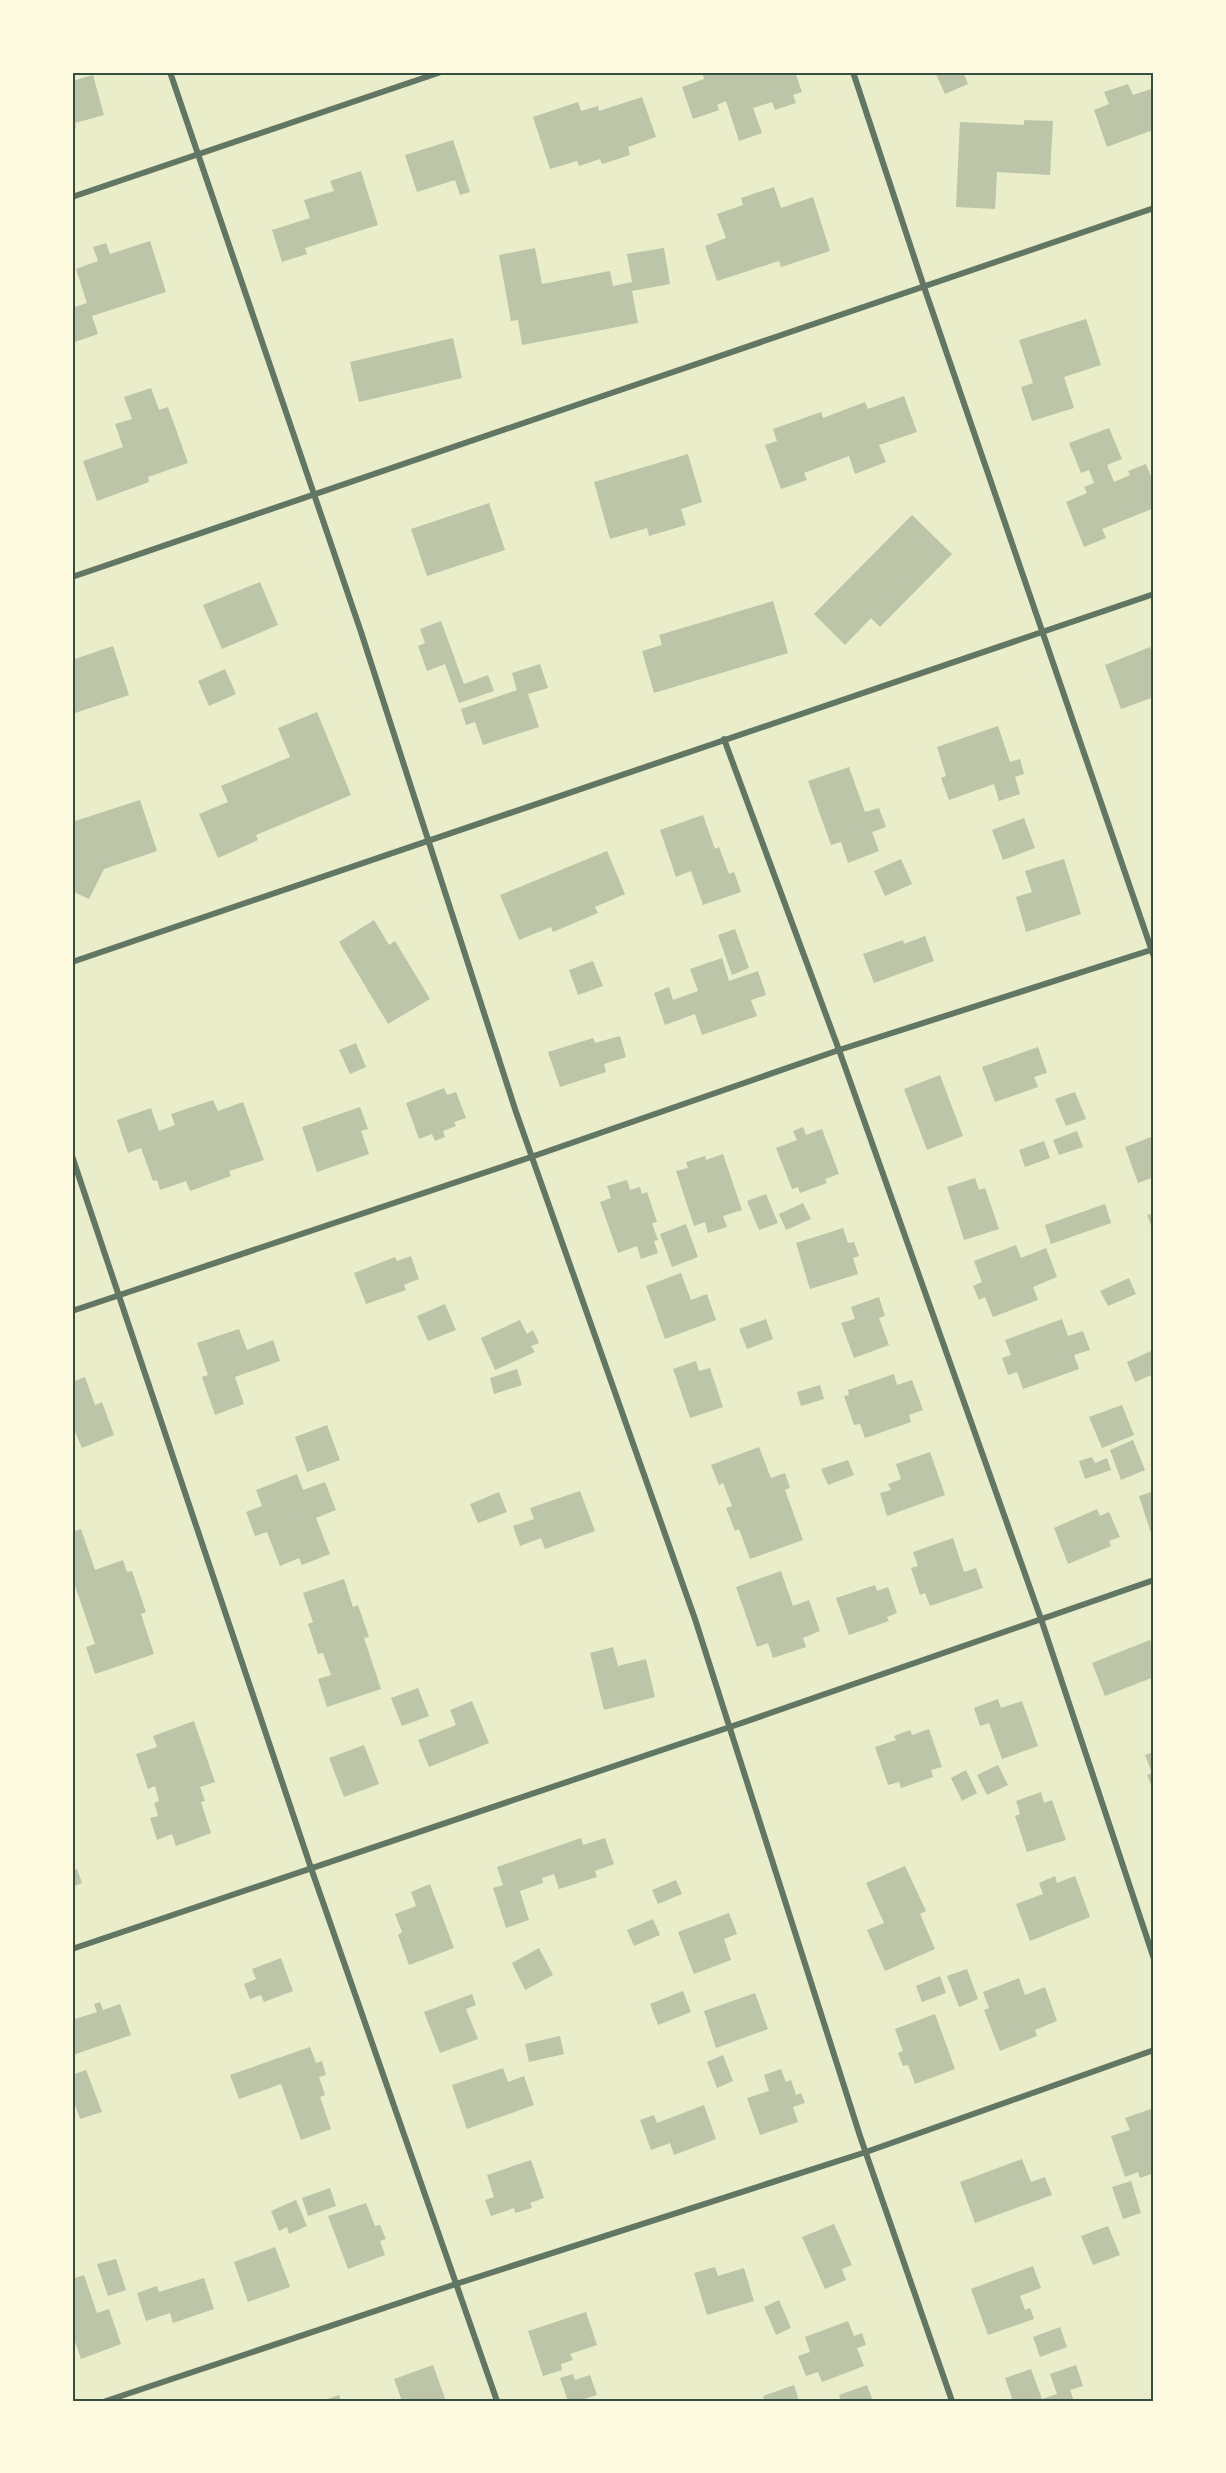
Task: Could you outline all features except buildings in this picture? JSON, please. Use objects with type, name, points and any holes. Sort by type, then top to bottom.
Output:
[{"type":"street","points":[[170,72],[428,839],[531,1157],[695,1619],[866,2152],[952,2401]]},
{"type":"street","points":[[72,197],[441,72]]},
{"type":"street","points":[[72,1311],[531,1157],[839,1050],[1153,952],[923,285],[853,72]]},
{"type":"street","points":[[72,577],[314,497],[923,285],[1154,208]]},
{"type":"street","points":[[72,962],[1042,630],[1154,594]]},
{"type":"street","points":[[724,739],[839,1050],[1041,1619],[1154,1959]]},
{"type":"street","points":[[72,1156],[311,1868],[497,2401]]},
{"type":"street","points":[[72,1949],[730,1727],[1154,1580]]},
{"type":"street","points":[[106,2401],[456,2284],[866,2152],[1154,2050]]}]
